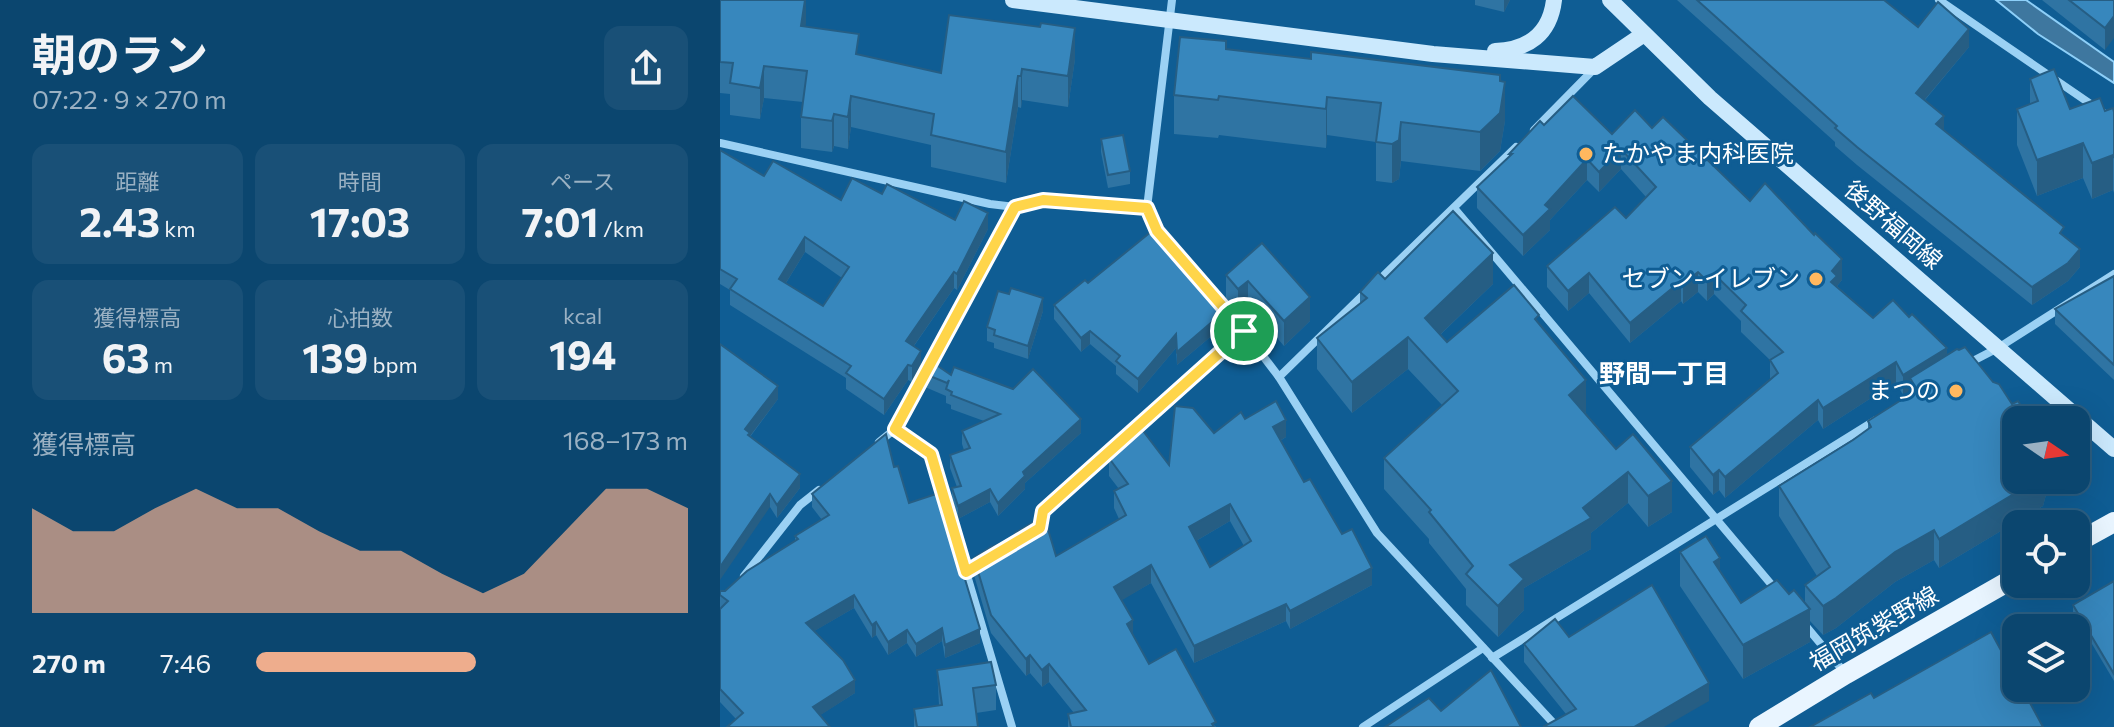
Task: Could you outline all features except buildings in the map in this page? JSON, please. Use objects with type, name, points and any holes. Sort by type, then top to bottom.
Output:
[{"type":"main road","points":[[1013,0],[1433,54],[1595,67],[1644,34]]},
{"type":"main road","points":[[1433,54],[1511,50],[1536,38],[1550,21],[1554,0]]},
{"type":"main road","name":"後野福岡線","points":[[1610,0],[1710,98],[2114,449]]},
{"type":"main road","points":[[2090,535],[2114,522]]},
{"type":"main road","name":"福岡筑紫野線","points":[[1759,727],[2002,585]]},
{"type":"street","points":[[1172,0],[1147,208],[1157,231],[1244,331],[1279,377],[1377,533],[1557,727]]},
{"type":"street","points":[[1942,1],[2114,120]]},
{"type":"street","points":[[1279,377],[1595,67]]},
{"type":"street","points":[[720,143],[990,204],[1015,207],[1043,200],[1147,208]]},
{"type":"street","points":[[871,448],[895,429],[1015,207]]},
{"type":"street","points":[[1454,208],[1785,601]]},
{"type":"street","points":[[1959,369],[1998,348],[2114,274]]},
{"type":"street","points":[[1028,536],[1040,528],[1043,511],[1244,331]]},
{"type":"street","points":[[1492,658],[1891,410]]},
{"type":"street","points":[[895,429],[931,454],[1012,727]]},
{"type":"street","points":[[741,581],[800,505],[824,486]]},
{"type":"street","points":[[966,572],[991,557]]},
{"type":"street","points":[[1795,613],[1846,674]]},
{"type":"street","points":[[1363,727],[1483,648]]},
{"type":"water","points":[[1996,0],[2026,0],[2114,62],[2114,83],[2038,34]]},
{"type":"place","name":"たかやま内科医院","points":[[1586,154]]},
{"type":"place","name":"セブン-イレブン","points":[[1816,279]]},
{"type":"place","name":"まつの","points":[[1956,391]]},
{"type":"district","name":"野間一丁目","points":[[1664,374]]},
{"type":"route","points":[[1043,200],[1147,208],[1157,231],[1244,331],[1043,511],[1040,528],[966,572],[931,454],[895,429],[1015,207],[1043,200]]}]
